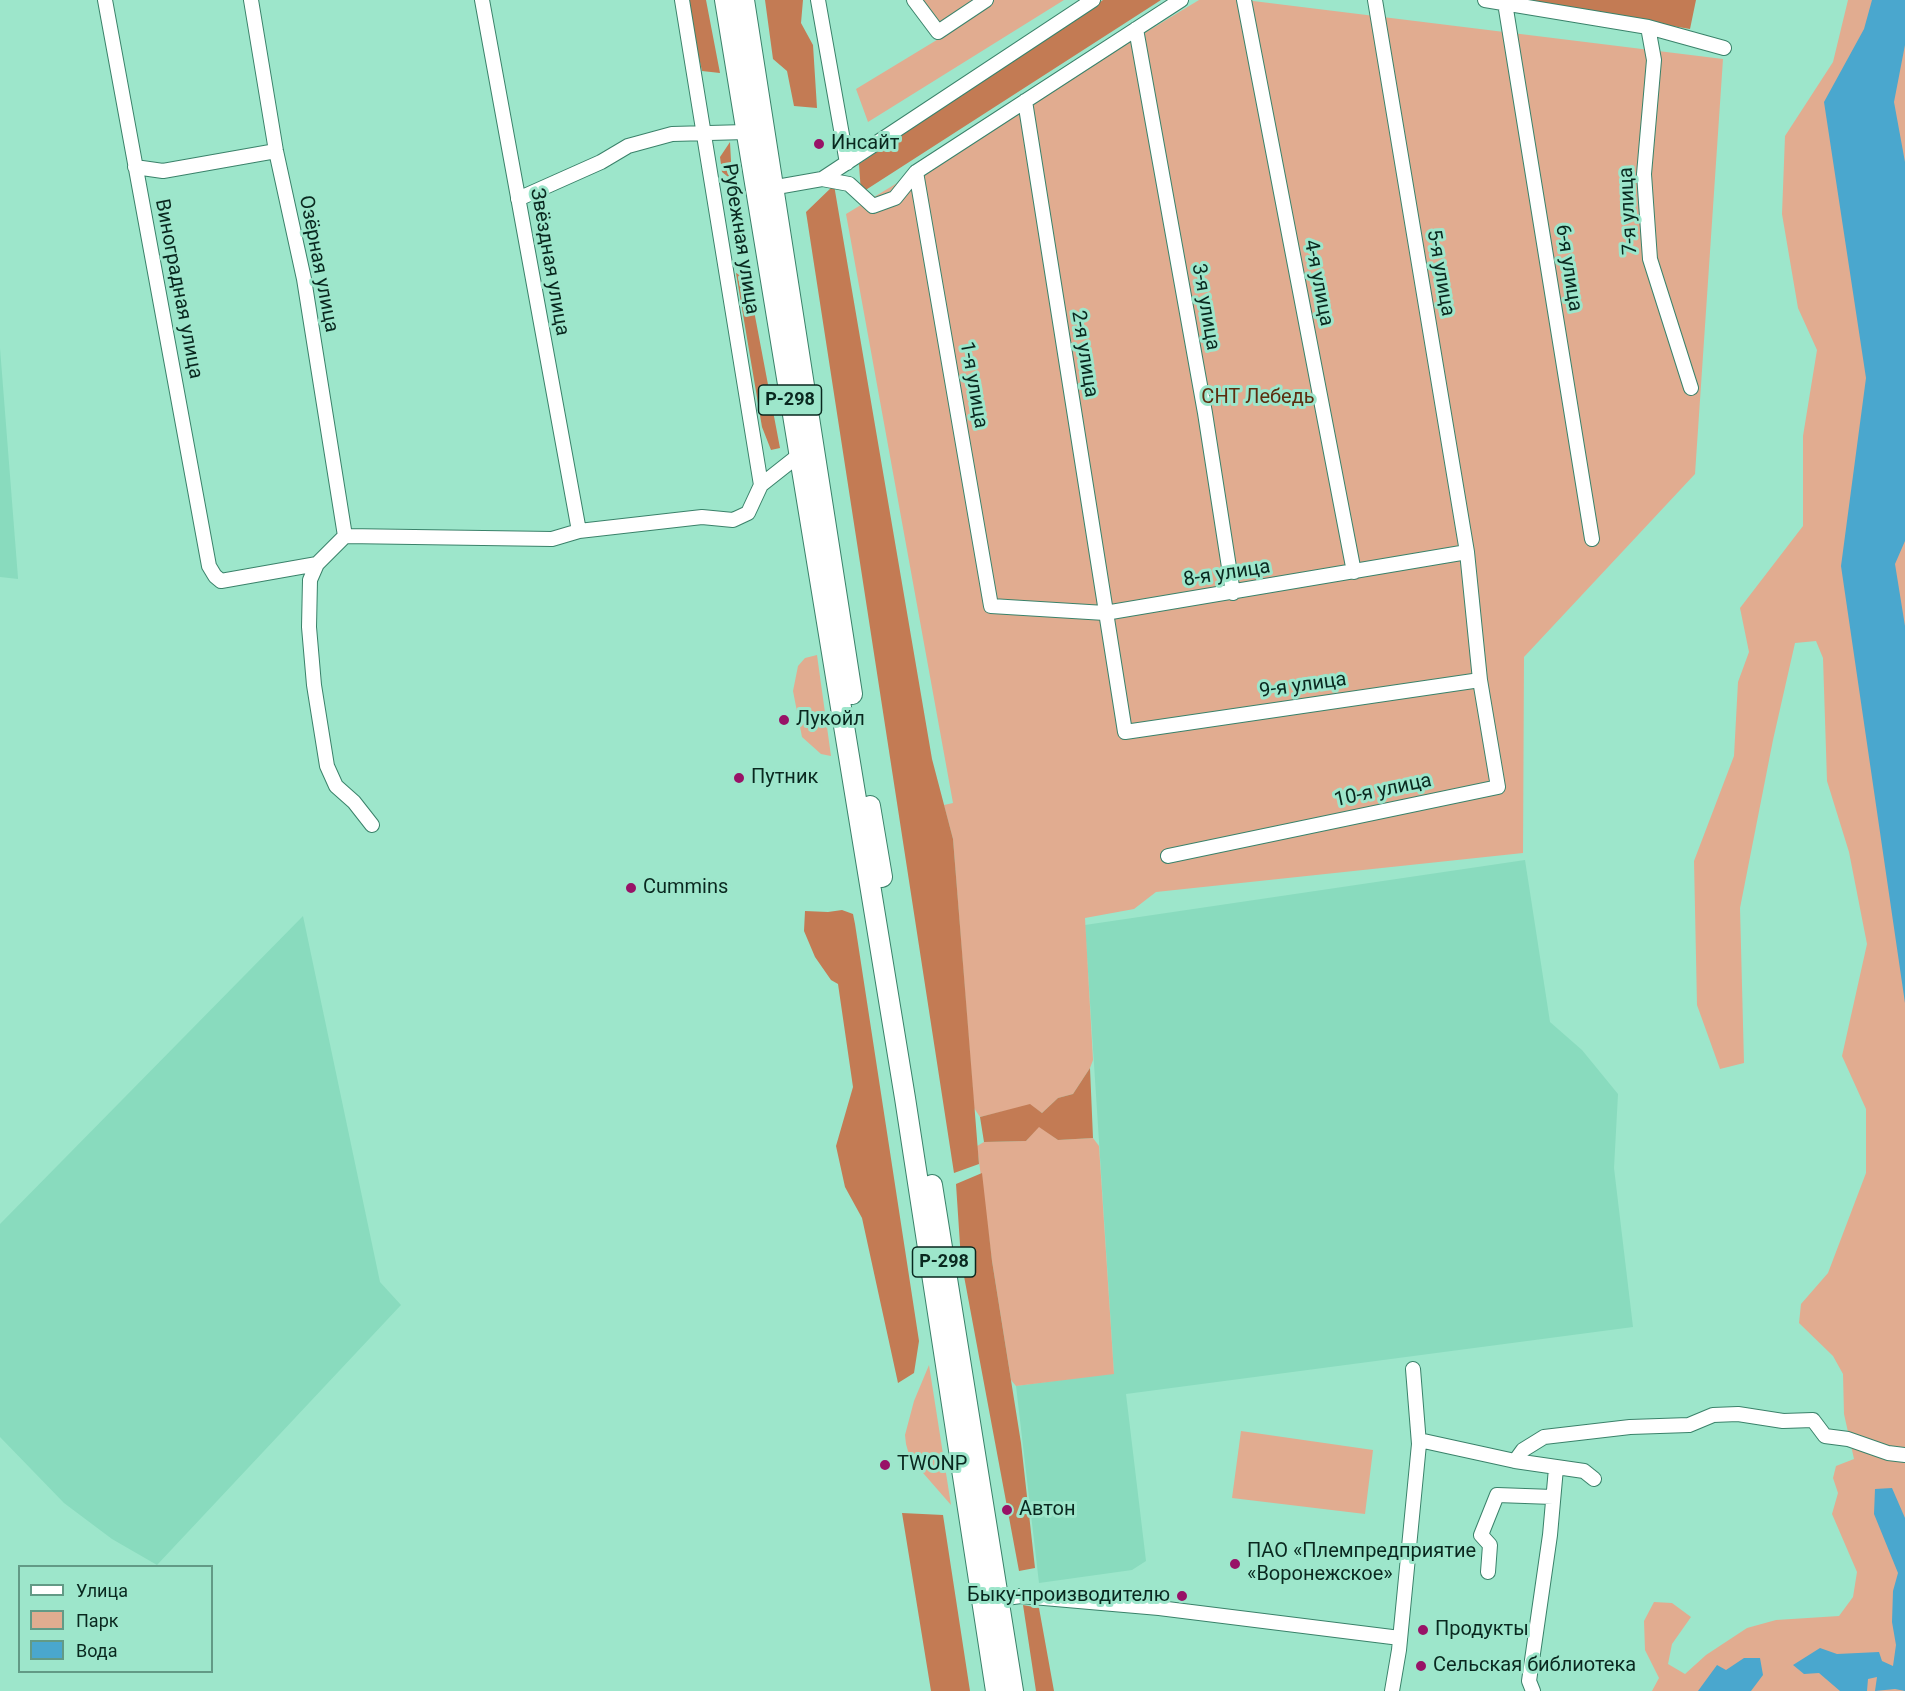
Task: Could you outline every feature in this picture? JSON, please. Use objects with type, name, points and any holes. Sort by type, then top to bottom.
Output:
[{"type":"highway","name":"Р-298","points":[[725,0],[861,832],[996,1691]]},
{"type":"highway","name":"Р-298","points":[[744,0],[771,188],[1013,1691]]},
{"type":"highway","points":[[829,635],[835,631],[840,638],[853,723],[861,747]]},
{"type":"highway","points":[[861,832],[870,850],[888,944],[891,945],[893,942]]},
{"type":"street","name":"Виноградная улица","points":[[105,0],[209,566],[221,581],[317,564]]},
{"type":"street","name":"Озёрная улица","points":[[251,0],[276,151],[304,279],[345,536]]},
{"type":"street","name":"Звёздная улица","points":[[482,0],[579,531]]},
{"type":"street","name":"Рубежная улица","points":[[682,0],[762,485]]},
{"type":"street","points":[[818,0],[847,163]]},
{"type":"street","points":[[914,0],[938,32],[986,0]]},
{"type":"street","points":[[822,179],[1093,0]]},
{"type":"street","points":[[771,188],[822,179],[849,184],[873,206],[895,198],[916,172],[1180,0]]},
{"type":"street","name":"4-я улица","points":[[1244,0],[1354,573]]},
{"type":"street","name":"5-я улица","points":[[1375,0],[1467,552]]},
{"type":"street","points":[[1485,0],[1648,27],[1724,48]]},
{"type":"street","name":"6-я улица","points":[[1505,3],[1592,539]]},
{"type":"street","name":"7-я улица","points":[[1648,27],[1654,60],[1644,174],[1650,259],[1691,388]]},
{"type":"street","name":"3-я улица","points":[[1136,29],[1205,413],[1233,592]]},
{"type":"street","name":"2-я улица","points":[[1025,101],[1105,612]]},
{"type":"street","points":[[518,199],[601,162],[628,146],[672,134],[746,132]]},
{"type":"street","points":[[135,167],[163,171],[276,151]]},
{"type":"street","name":"1-я улица","points":[[916,172],[991,606]]},
{"type":"street","points":[[372,825],[354,802],[336,786],[327,766],[314,685],[309,627],[310,580],[317,564],[345,536],[552,539],[579,531],[702,518],[733,520],[748,513],[762,485],[799,455]]},
{"type":"street","points":[[1467,552],[1480,680]]},
{"type":"street","name":"8-я улица","points":[[991,606],[1105,612],[1354,573],[1467,552]]},
{"type":"street","name":"9-я улица","points":[[1105,612],[1125,732],[1480,680]]},
{"type":"street","name":"10-я улица","points":[[1168,856],[1498,787],[1480,680]]},
{"type":"street","points":[[1392,1691],[1400,1638],[1419,1440],[1413,1370]]},
{"type":"street","points":[[1515,1461],[1523,1450],[1544,1437],[1630,1427],[1689,1425],[1713,1415],[1738,1414],[1783,1422],[1813,1420],[1825,1436],[1848,1439],[1888,1453],[1905,1455]]},
{"type":"street","points":[[1419,1440],[1515,1461],[1584,1471],[1594,1479]]},
{"type":"street","points":[[1533,1691],[1529,1681],[1550,1535],[1556,1468]]},
{"type":"street","points":[[1488,1572],[1490,1545],[1481,1535],[1497,1495],[1553,1497]]},
{"type":"street","points":[[998,1599],[1021,1596],[1159,1608],[1400,1638]]},
{"type":"shaded area","points":[[686,0],[706,0],[720,73],[702,71]]},
{"type":"shaded area","points":[[765,0],[803,0],[801,23],[813,45],[817,108],[794,106],[787,71],[773,59]]},
{"type":"shaded area","points":[[1103,0],[1161,0],[861,193],[859,164]]},
{"type":"shaded area","points":[[1518,0],[1696,0],[1690,29]]},
{"type":"shaded area","points":[[730,142],[732,180],[722,172],[720,157]]},
{"type":"shaded area","points":[[834,185],[932,759],[953,839],[979,1164],[954,1173],[806,212]]},
{"type":"shaded area","points":[[736,273],[748,279],[780,448],[771,450],[762,427]]},
{"type":"shaded area","points":[[0,348],[18,578],[18,579],[0,577]]},
{"type":"shaded area","points":[[1525,860],[1550,1022],[1582,1050],[1618,1094],[1614,1168],[1633,1327],[1126,1394],[1146,1561],[1132,1570],[1039,1583],[1016,1386],[1114,1373],[1085,925]]},
{"type":"shaded area","points":[[842,910],[853,914],[855,924],[919,1341],[914,1373],[898,1383],[862,1218],[845,1187],[836,1146],[853,1087],[838,984],[831,980],[815,957],[804,931],[805,911]]},
{"type":"shaded area","points":[[303,916],[380,1282],[401,1305],[157,1565],[112,1539],[64,1503],[0,1437],[0,1224]]},
{"type":"shaded area","points":[[1090,1068],[1093,1138],[1058,1140],[1039,1127],[1026,1141],[984,1142],[980,1117],[1030,1104],[1042,1113],[1058,1098],[1073,1094]]},
{"type":"shaded area","points":[[982,1173],[992,1261],[1021,1443],[1035,1568],[1019,1571],[961,1260],[956,1184]]},
{"type":"shaded area","points":[[902,1513],[943,1515],[970,1691],[931,1691]]},
{"type":"shaded area","points":[[1023,1605],[1039,1608],[1054,1691],[1036,1691]]},
{"type":"green space","points":[[920,0],[1064,0],[868,122],[856,89],[945,35]]},
{"type":"green space","name":"СНТ Лебедь","points":[[1199,0],[1245,0],[1723,59],[1695,474],[1524,657],[1523,853],[1156,892],[1134,909],[1085,918],[1093,1060],[1090,1068],[1073,1094],[1058,1098],[1042,1113],[1030,1105],[980,1117],[974,1108],[953,839],[944,805],[953,803],[846,214]]},
{"type":"green space","points":[[1848,0],[1905,0],[1905,1691],[1652,1691],[1659,1678],[1645,1650],[1644,1621],[1654,1602],[1672,1603],[1691,1617],[1672,1644],[1668,1664],[1685,1674],[1706,1655],[1747,1628],[1776,1620],[1839,1616],[1853,1597],[1857,1572],[1832,1514],[1838,1493],[1833,1478],[1836,1466],[1854,1459],[1844,1414],[1843,1374],[1833,1356],[1799,1323],[1801,1304],[1828,1273],[1866,1173],[1866,1109],[1842,1056],[1867,944],[1849,852],[1827,781],[1823,658],[1816,641],[1795,643],[1773,740],[1740,908],[1744,1063],[1720,1069],[1697,1005],[1694,861],[1734,756],[1738,682],[1749,652],[1740,608],[1803,526],[1803,436],[1817,350],[1798,308],[1782,214],[1785,136],[1833,62]]},
{"type":"green space","points":[[817,655],[831,756],[821,754],[802,737],[793,691],[798,666],[805,658]]},
{"type":"green space","points":[[1039,1126],[1058,1140],[1093,1138],[1099,1146],[1114,1374],[1016,1386],[1011,1380],[977,1146],[984,1142],[1026,1141]]},
{"type":"green space","points":[[929,1365],[951,1505],[910,1458],[906,1444],[905,1435],[914,1401]]},
{"type":"green space","points":[[1241,1431],[1373,1450],[1365,1514],[1232,1498]]},
{"type":"water","points":[[1872,0],[1905,0],[1905,45],[1894,102],[1905,162],[1905,541],[1895,564],[1905,626],[1905,1003],[1841,566],[1866,378],[1824,102],[1864,29]]},
{"type":"water","points":[[1892,1488],[1905,1518],[1905,1691],[1895,1689],[1875,1691],[1877,1677],[1868,1679],[1867,1691],[1840,1691],[1819,1673],[1804,1674],[1793,1665],[1820,1648],[1837,1654],[1879,1652],[1882,1661],[1893,1666],[1896,1645],[1892,1622],[1893,1591],[1898,1573],[1874,1514],[1875,1489]]},
{"type":"water","points":[[1744,1658],[1760,1658],[1763,1675],[1751,1691],[1698,1691],[1717,1665],[1726,1670]]},
{"type":"place","name":"Инсайт","points":[[819,144]]},
{"type":"place","name":"Лукойл","points":[[784,720]]},
{"type":"place","name":"Путник","points":[[739,778]]},
{"type":"place","name":"Cummins","points":[[631,888]]},
{"type":"place","name":"TWONP","points":[[885,1465]]},
{"type":"place","name":"Автон","points":[[1007,1510]]},
{"type":"place","name":"ПАО «Племпредприятие «Воронежское»","points":[[1235,1564]]},
{"type":"place","name":"Быку-производителю","points":[[1182,1596]]},
{"type":"place","name":"Продукты","points":[[1423,1630]]},
{"type":"place","name":"Сельская библиотека","points":[[1421,1666]]}]
